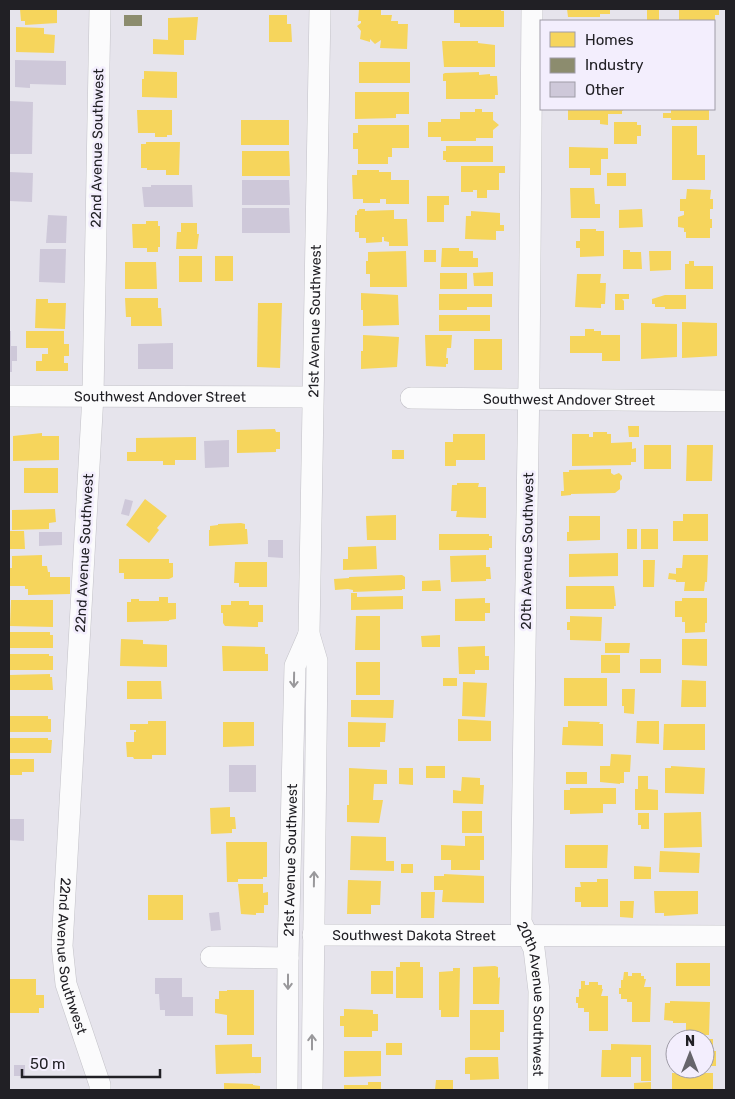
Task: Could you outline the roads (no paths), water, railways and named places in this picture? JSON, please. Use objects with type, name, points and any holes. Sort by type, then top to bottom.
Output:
[{"type":"street","name":"22nd Avenue Southwest","points":[[100,9],[92,396],[62,946],[66,984],[100,1085],[100,1090]]},
{"type":"street","name":"21st Avenue Southwest","points":[[312,1090],[317,661],[309,634],[320,9]]},
{"type":"street","name":"20th Avenue Southwest","points":[[532,9],[529,400],[521,922],[534,949],[539,991],[538,1090]]},
{"type":"street","name":"Southwest Andover Street","points":[[9,396],[312,397]]},
{"type":"street","name":"Southwest Andover Street","points":[[411,398],[726,401]]},
{"type":"street","name":"21st Avenue Southwest","points":[[287,1090],[295,666],[309,634]]},
{"type":"street","name":"Southwest Dakota Street","points":[[314,935],[726,936]]},
{"type":"street","points":[[211,957],[288,958]]}]
